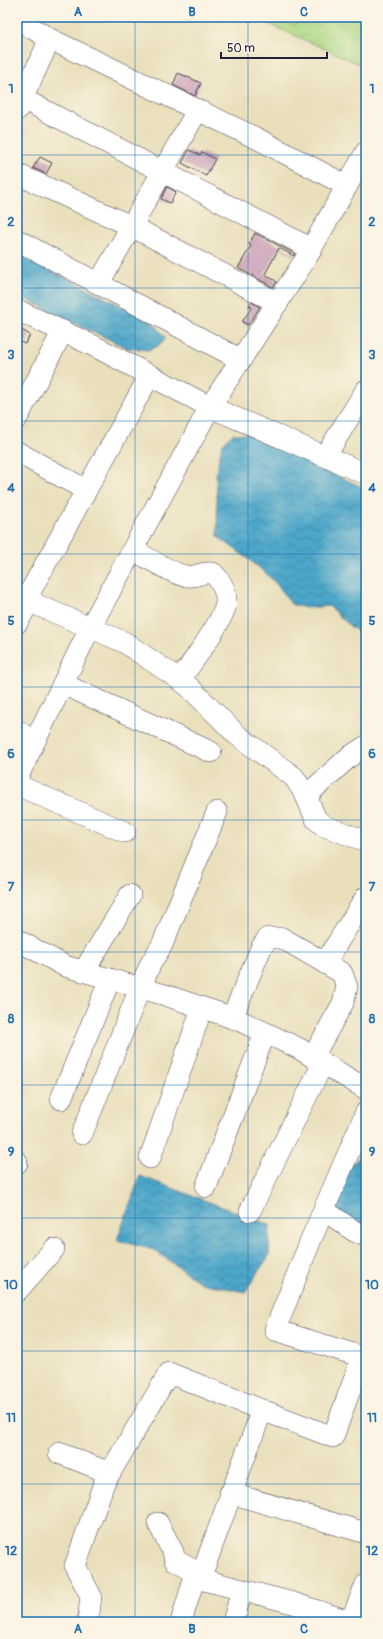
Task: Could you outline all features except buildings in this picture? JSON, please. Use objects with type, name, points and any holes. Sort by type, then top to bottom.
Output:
[{"type":"street","points":[[17,19],[50,39],[197,111],[258,139],[356,180]]},
{"type":"street","points":[[50,39],[19,101],[163,172],[312,249]]},
{"type":"street","points":[[99,283],[197,111]]},
{"type":"street","points":[[17,778],[25,736],[63,684],[90,628],[210,407],[356,180],[366,152]]},
{"type":"street","points":[[17,174],[131,226],[278,303]]},
{"type":"street","points":[[17,240],[241,360]]},
{"type":"street","points":[[17,310],[150,375],[210,407],[326,455],[366,474]]},
{"type":"street","points":[[17,418],[63,332]]},
{"type":"street","points":[[17,623],[31,599],[31,590],[150,375]]},
{"type":"street","points":[[326,455],[366,390]]},
{"type":"street","points":[[17,452],[86,490]]},
{"type":"street","points":[[133,550],[185,576],[196,576],[205,572],[214,573],[222,582],[226,602],[222,615],[180,680]]},
{"type":"street","points":[[31,599],[38,605],[124,642],[180,680],[237,735],[294,777],[306,796],[316,819],[324,826],[366,842]]},
{"type":"street","points":[[63,684],[211,752]]},
{"type":"street","points":[[306,796],[349,757],[366,746]]},
{"type":"street","points":[[17,785],[125,832]]},
{"type":"street","points":[[82,1134],[140,988],[151,963],[162,945],[217,812]]},
{"type":"street","points":[[84,971],[130,895]]},
{"type":"street","points":[[325,963],[366,897]]},
{"type":"street","points":[[232,1018],[261,948],[268,938],[282,938],[342,973],[347,987],[342,1003],[318,1060],[250,1211]]},
{"type":"street","points":[[17,940],[65,966],[202,1008],[232,1018],[265,1032],[318,1060],[366,1089]]},
{"type":"street","points":[[61,1099],[110,979]]},
{"type":"street","points":[[150,1158],[202,1008]]},
{"type":"street","points":[[206,1186],[265,1032]]},
{"type":"street","points":[[88,1622],[91,1596],[75,1566],[104,1483],[169,1372],[333,1437],[364,1357],[275,1330],[366,1112]]},
{"type":"street","points":[[324,1210],[354,1232],[366,1236]]},
{"type":"street","points":[[17,1291],[54,1249]]},
{"type":"street","points":[[262,1410],[230,1493],[200,1579],[242,1590],[303,1614],[351,1622],[366,1584]]},
{"type":"street","points":[[59,1453],[110,1473]]},
{"type":"street","points":[[230,1493],[366,1533]]},
{"type":"street","points":[[158,1523],[173,1552],[175,1560],[192,1570],[194,1579],[181,1622]]},
{"type":"street","points":[[233,1622],[242,1590]]},
{"type":"green space","points":[[253,17],[366,17],[366,67]]},
{"type":"water","points":[[17,253],[153,322],[166,338],[158,346],[148,350],[127,348],[17,295]]},
{"type":"water","points":[[233,434],[249,434],[366,489],[366,636],[351,627],[329,606],[306,608],[291,604],[284,593],[268,575],[218,537],[216,475],[222,444]]},
{"type":"water","points":[[366,1153],[366,1223],[347,1224],[331,1201],[343,1174],[362,1154]]},
{"type":"water","points":[[140,1176],[270,1225],[269,1256],[245,1292],[201,1283],[154,1250],[117,1240]]}]
